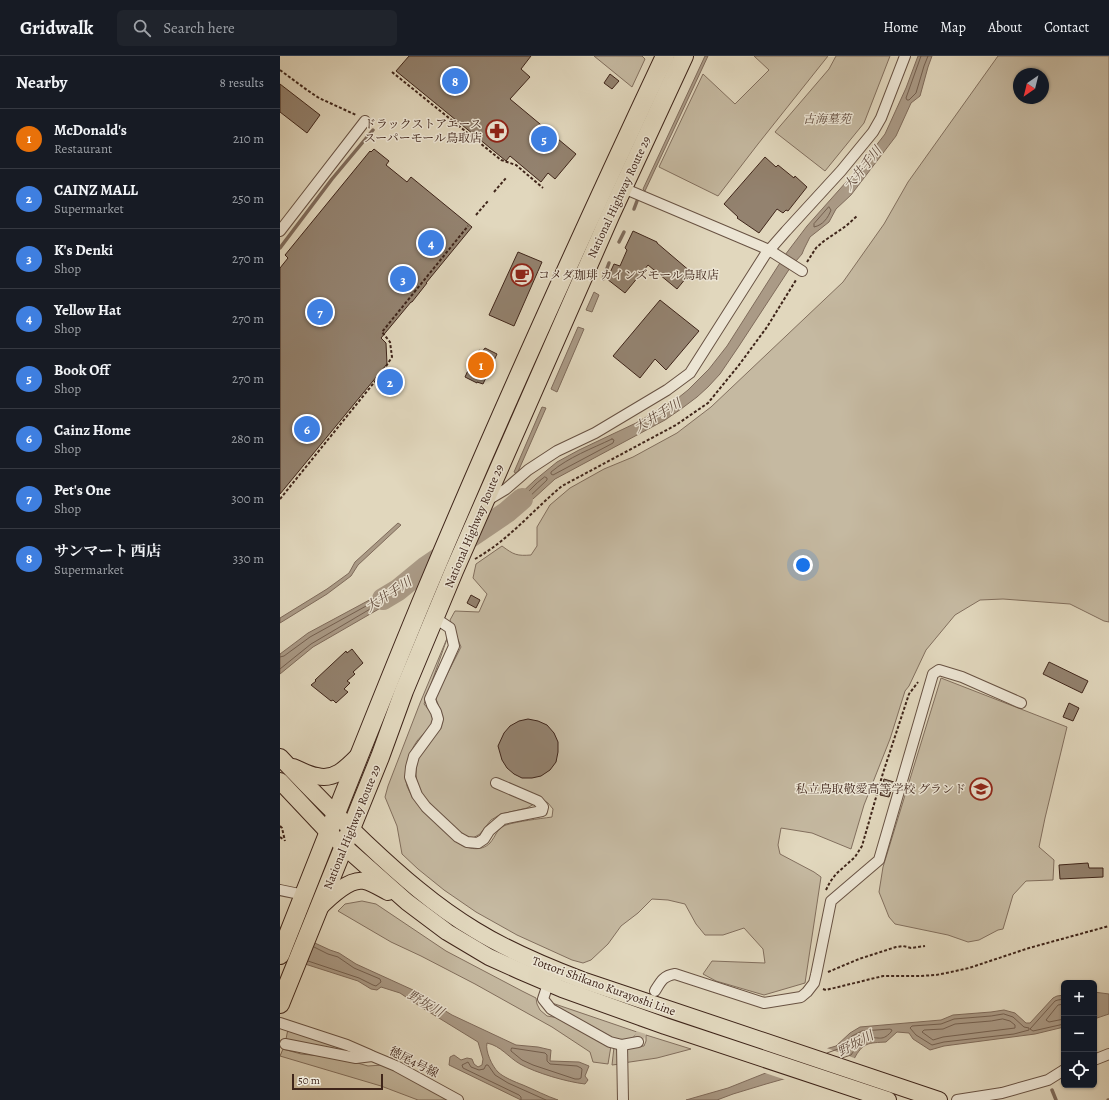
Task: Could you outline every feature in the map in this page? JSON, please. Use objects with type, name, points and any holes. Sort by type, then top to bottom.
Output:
[{"type":"highway","name":"National Highway Route 29","points":[[280,955],[401,650],[448,538],[542,324],[664,56]]},
{"type":"highway","name":"National Highway Route 29","points":[[280,1004],[380,757],[404,690],[434,618],[531,394],[684,56]]},
{"type":"main road","points":[[284,761],[316,776],[326,777],[340,773],[360,754]]},
{"type":"main road","name":"Tottori Shikano Kurayoshi Line","points":[[284,761],[336,815],[390,866],[423,894],[499,944],[556,971],[938,1100]]},
{"type":"main road","name":"Tottori Shikano Kurayoshi Line","points":[[280,781],[328,832],[407,902],[442,928],[504,965],[548,984],[665,1026],[888,1100]]},
{"type":"main road","points":[[318,911],[333,895],[343,888],[354,882],[362,881],[371,883],[407,902]]},
{"type":"street","points":[[481,509],[528,470],[557,452],[595,433],[667,390],[690,373],[765,255],[874,132],[905,56]]},
{"type":"street","points":[[280,231],[365,121]]},
{"type":"street","points":[[623,188],[769,250],[802,271]]},
{"type":"street","points":[[434,618],[450,628],[454,646],[430,699],[438,719],[436,726],[414,756],[410,777],[417,795],[426,807],[458,837],[467,842],[478,843],[484,839],[489,830],[503,819],[542,811],[543,807],[538,801],[496,783]]},
{"type":"street","points":[[655,990],[666,976],[675,974],[764,1003],[801,997],[814,983],[831,901],[879,860],[933,674],[939,670],[962,677],[1021,703]]},
{"type":"street","points":[[280,890],[302,901]]},
{"type":"street","points":[[548,984],[542,999],[551,1009],[610,1042],[622,1044],[638,1042]]},
{"type":"street","points":[[280,1023],[347,1045],[372,1056]]},
{"type":"street","name":"徳尾4号線","points":[[285,1044],[356,1058],[372,1056],[396,1066],[458,1100]]},
{"type":"street","points":[[622,1044],[622,1100]]},
{"type":"street","points":[[1097,1059],[1109,1054]]},
{"type":"street","points":[[957,1100],[1002,1093],[1048,1080],[1061,1072]]},
{"type":"street","points":[[991,1095],[1002,1100]]},
{"type":"path","points":[[280,70],[319,98],[352,112],[365,121]]},
{"type":"path","points":[[392,72],[501,160],[516,165],[543,188]]},
{"type":"path","points":[[494,192],[506,178]]},
{"type":"path","points":[[476,215],[488,201]]},
{"type":"path","points":[[456,567],[478,557],[510,535],[549,496],[562,486],[676,425],[708,402],[739,365],[767,327],[816,248],[857,216]]},
{"type":"path","points":[[280,499],[381,374],[392,357],[390,342],[382,332],[468,226]]},
{"type":"path","points":[[829,907],[824,897],[830,882],[836,874],[855,857],[862,846],[883,773],[909,694],[922,678],[933,674]]},
{"type":"path","points":[[280,826],[282,828],[285,841],[280,837]]},
{"type":"path","points":[[811,987],[826,990],[883,976],[920,976],[951,972],[969,968],[1029,948],[1109,926]]},
{"type":"path","points":[[816,975],[896,947],[903,946],[911,948],[925,946]]},
{"type":"green space","points":[[594,56],[642,56],[645,59],[632,87]]},
{"type":"green space","points":[[754,56],[828,56],[718,196],[659,167],[703,74],[735,104],[769,70]]},
{"type":"green space","name":"古海墓苑","points":[[836,56],[890,56],[864,123],[825,171],[775,132],[829,69]]},
{"type":"green space","points":[[998,56],[1109,56],[1109,622],[1070,604],[1003,599],[980,600],[955,615],[926,650],[909,686],[905,691],[890,739],[864,805],[851,849],[812,833],[781,828],[778,845],[780,854],[821,877],[805,983],[764,995],[716,981],[703,974],[712,961],[765,963],[763,949],[744,928],[723,935],[705,935],[696,924],[685,904],[668,900],[652,899],[638,913],[621,926],[608,944],[591,960],[583,963],[572,960],[517,935],[476,912],[444,890],[402,854],[397,826],[385,797],[420,703],[448,636],[424,704],[433,715],[434,720],[414,746],[406,769],[406,781],[411,795],[420,807],[458,843],[474,849],[483,848],[490,843],[503,826],[523,821],[552,817],[553,809],[548,803],[536,795],[536,803],[527,808],[501,814],[491,820],[480,834],[471,839],[463,835],[427,801],[417,783],[417,761],[442,715],[436,699],[437,694],[461,647],[450,620],[455,611],[479,612],[487,594],[473,578],[476,564],[502,546],[516,554],[531,555],[537,546],[537,527],[550,505],[570,488],[604,469],[633,457],[677,433],[711,407],[843,282],[884,224],[908,182]]},
{"type":"green space","points":[[575,273],[468,519],[465,519],[571,276]]},
{"type":"green space","name":"私立鳥取敬愛高等学校 グランド","points":[[941,678],[1067,727],[1039,847],[1054,860],[1053,880],[1026,881],[1013,895],[1003,929],[979,940],[968,942],[948,935],[895,924],[889,917],[879,892],[883,867]]},
{"type":"green space","points":[[362,901],[376,904],[446,951],[536,998],[540,1010],[547,1016],[559,1018],[611,1046],[608,1064],[593,1062],[590,1052],[552,1027],[475,984],[391,942],[338,911],[345,904]]},
{"type":"green space","points":[[552,1003],[637,1032],[632,1038],[623,1040],[610,1037],[592,1028]]},
{"type":"green space","points":[[288,1029],[355,1053],[304,1044],[286,1039]]},
{"type":"green space","points":[[646,1035],[691,1049],[657,1058],[623,1063],[624,1048],[644,1046]]},
{"type":"green space","points":[[614,1047],[620,1048],[620,1064],[612,1065]]},
{"type":"green space","points":[[283,1049],[301,1054],[321,1056],[368,1066],[387,1066],[451,1100],[418,1100],[381,1086],[280,1056]]},
{"type":"water","points":[[705,56],[708,56],[645,191],[643,189]]},
{"type":"water","points":[[918,56],[932,56],[920,96],[911,103],[896,136],[851,195],[836,209],[829,222],[810,237],[802,254],[790,268],[720,374],[697,397],[665,420],[555,479],[522,509],[501,524],[499,511],[557,462],[636,423],[678,398],[709,369],[727,346],[785,255],[807,226],[855,172],[885,134],[906,88]]},
{"type":"water","points":[[594,292],[599,295],[592,312],[586,310]]},
{"type":"water","points":[[578,327],[584,329],[557,392],[551,389]]},
{"type":"water","points":[[542,407],[546,408],[517,474],[514,472]]},
{"type":"water","points":[[398,523],[401,525],[358,565],[351,576],[327,594],[280,623],[280,618],[327,589],[349,573],[355,562]]},
{"type":"water","points":[[406,575],[408,590],[384,606],[313,647],[280,674],[280,654],[308,633],[375,597]]},
{"type":"water","name":"野坂川","points":[[280,927],[339,953],[356,964],[413,990],[452,1015],[516,1045],[551,1050],[550,1061],[579,1062],[589,1066],[585,1076],[588,1080],[585,1084],[543,1074],[520,1064],[500,1049],[487,1043],[487,1050],[491,1062],[500,1074],[558,1100],[521,1100],[449,1065],[450,1057],[454,1055],[461,1060],[467,1058],[472,1059],[474,1064],[478,1067],[482,1065],[483,1059],[478,1042],[400,993],[381,987],[377,990],[371,989],[358,981],[280,956]]},
{"type":"water","points":[[1097,992],[1109,994],[1109,1014],[1097,1018]]},
{"type":"water","name":"野坂川","points":[[1061,995],[1061,1028],[1035,1034],[944,1046],[930,1050],[913,1039],[909,1033],[897,1032],[886,1042],[867,1044],[860,1049],[854,1059],[766,1084],[717,1100],[686,1100],[728,1088],[836,1046],[850,1033],[860,1027],[941,1020],[953,1015],[1004,1010],[1015,1013],[1026,1023],[1030,1023],[1053,998]]},
{"type":"pier","points":[[824,1047],[857,1059],[855,1061],[786,1080],[762,1072]]},
{"type":"building","points":[[409,56],[531,56],[521,69],[530,77],[510,99],[576,154],[555,179],[548,173],[541,182],[510,156],[506,161],[396,71]]},
{"type":"building","points":[[610,74],[619,81],[612,89],[604,83]]},
{"type":"building","points":[[280,84],[320,115],[307,133],[280,112]]},
{"type":"building","points":[[374,149],[389,161],[386,165],[407,182],[411,177],[472,227],[381,338],[386,343],[387,364],[280,494],[280,268],[288,258],[285,255],[370,151],[371,152]]},
{"type":"building","points":[[765,157],[776,167],[778,165],[794,178],[795,176],[807,187],[788,211],[786,210],[783,213],[777,209],[759,233],[737,218],[738,217],[724,204]]},
{"type":"building","points":[[633,231],[657,242],[691,272],[677,289],[648,265],[625,293],[607,279],[614,264],[620,266],[627,250],[625,248]]},
{"type":"building","points":[[518,252],[542,262],[514,326],[489,315]]},
{"type":"building","points":[[660,300],[699,331],[666,370],[655,359],[640,378],[613,356]]},
{"type":"building","points":[[485,348],[497,354],[483,384],[477,383],[465,377],[476,353],[477,354],[479,350],[482,352]]},
{"type":"building","points":[[471,595],[480,600],[476,608],[467,603]]},
{"type":"building","points":[[352,649],[363,663],[353,672],[355,674],[347,681],[350,683],[344,689],[348,692],[336,703],[333,700],[331,701],[311,685],[346,651],[347,653]]},
{"type":"building","points":[[1049,662],[1088,681],[1082,693],[1043,674]]},
{"type":"building","points":[[1069,703],[1079,708],[1073,721],[1063,717]]},
{"type":"building","points":[[528,719],[547,725],[554,733],[558,742],[558,752],[556,762],[550,770],[541,776],[522,778],[507,768],[502,760],[498,746],[504,733],[510,726],[519,721]]},
{"type":"building","points":[[884,779],[894,782],[889,797],[880,795]]},
{"type":"building","points":[[1088,863],[1089,868],[1103,868],[1103,877],[1060,879],[1059,865]]},
{"type":"waterway","points":[[280,248],[332,179],[373,130]]},
{"type":"waterway","points":[[634,209],[637,201]]},
{"type":"waterway","points":[[619,242],[624,232]]},
{"type":"waterway","points":[[603,279],[609,263]]},
{"type":"waterway","name":"大井手川","points":[[383,599],[398,590],[426,567],[507,512],[522,499]]},
{"type":"waterway","points":[[1052,1090],[1056,1100]]},
{"type":"tunnel","points":[[638,1042],[647,1014]]},
{"type":"place","name":"サンマート 西店","points":[[455,81]]},
{"type":"place","name":"ドラックストアエース スーパーモール鳥取店","points":[[497,131]]},
{"type":"place","name":"Book Off","points":[[544,139]]},
{"type":"place","name":"Yellow Hat","points":[[431,243]]},
{"type":"place","name":"コメダ珈琲 カインズモール鳥取店","points":[[522,275]]},
{"type":"place","name":"K's Denki","points":[[403,279]]},
{"type":"place","name":"Pet's One","points":[[320,312]]},
{"type":"place","name":"McDonald's","points":[[481,365]]},
{"type":"place","name":"CAINZ MALL","points":[[390,382]]},
{"type":"place","name":"Cainz Home","points":[[307,429]]},
{"type":"place","name":"私立鳥取敬愛高等学校 グランド","points":[[981,789]]}]
